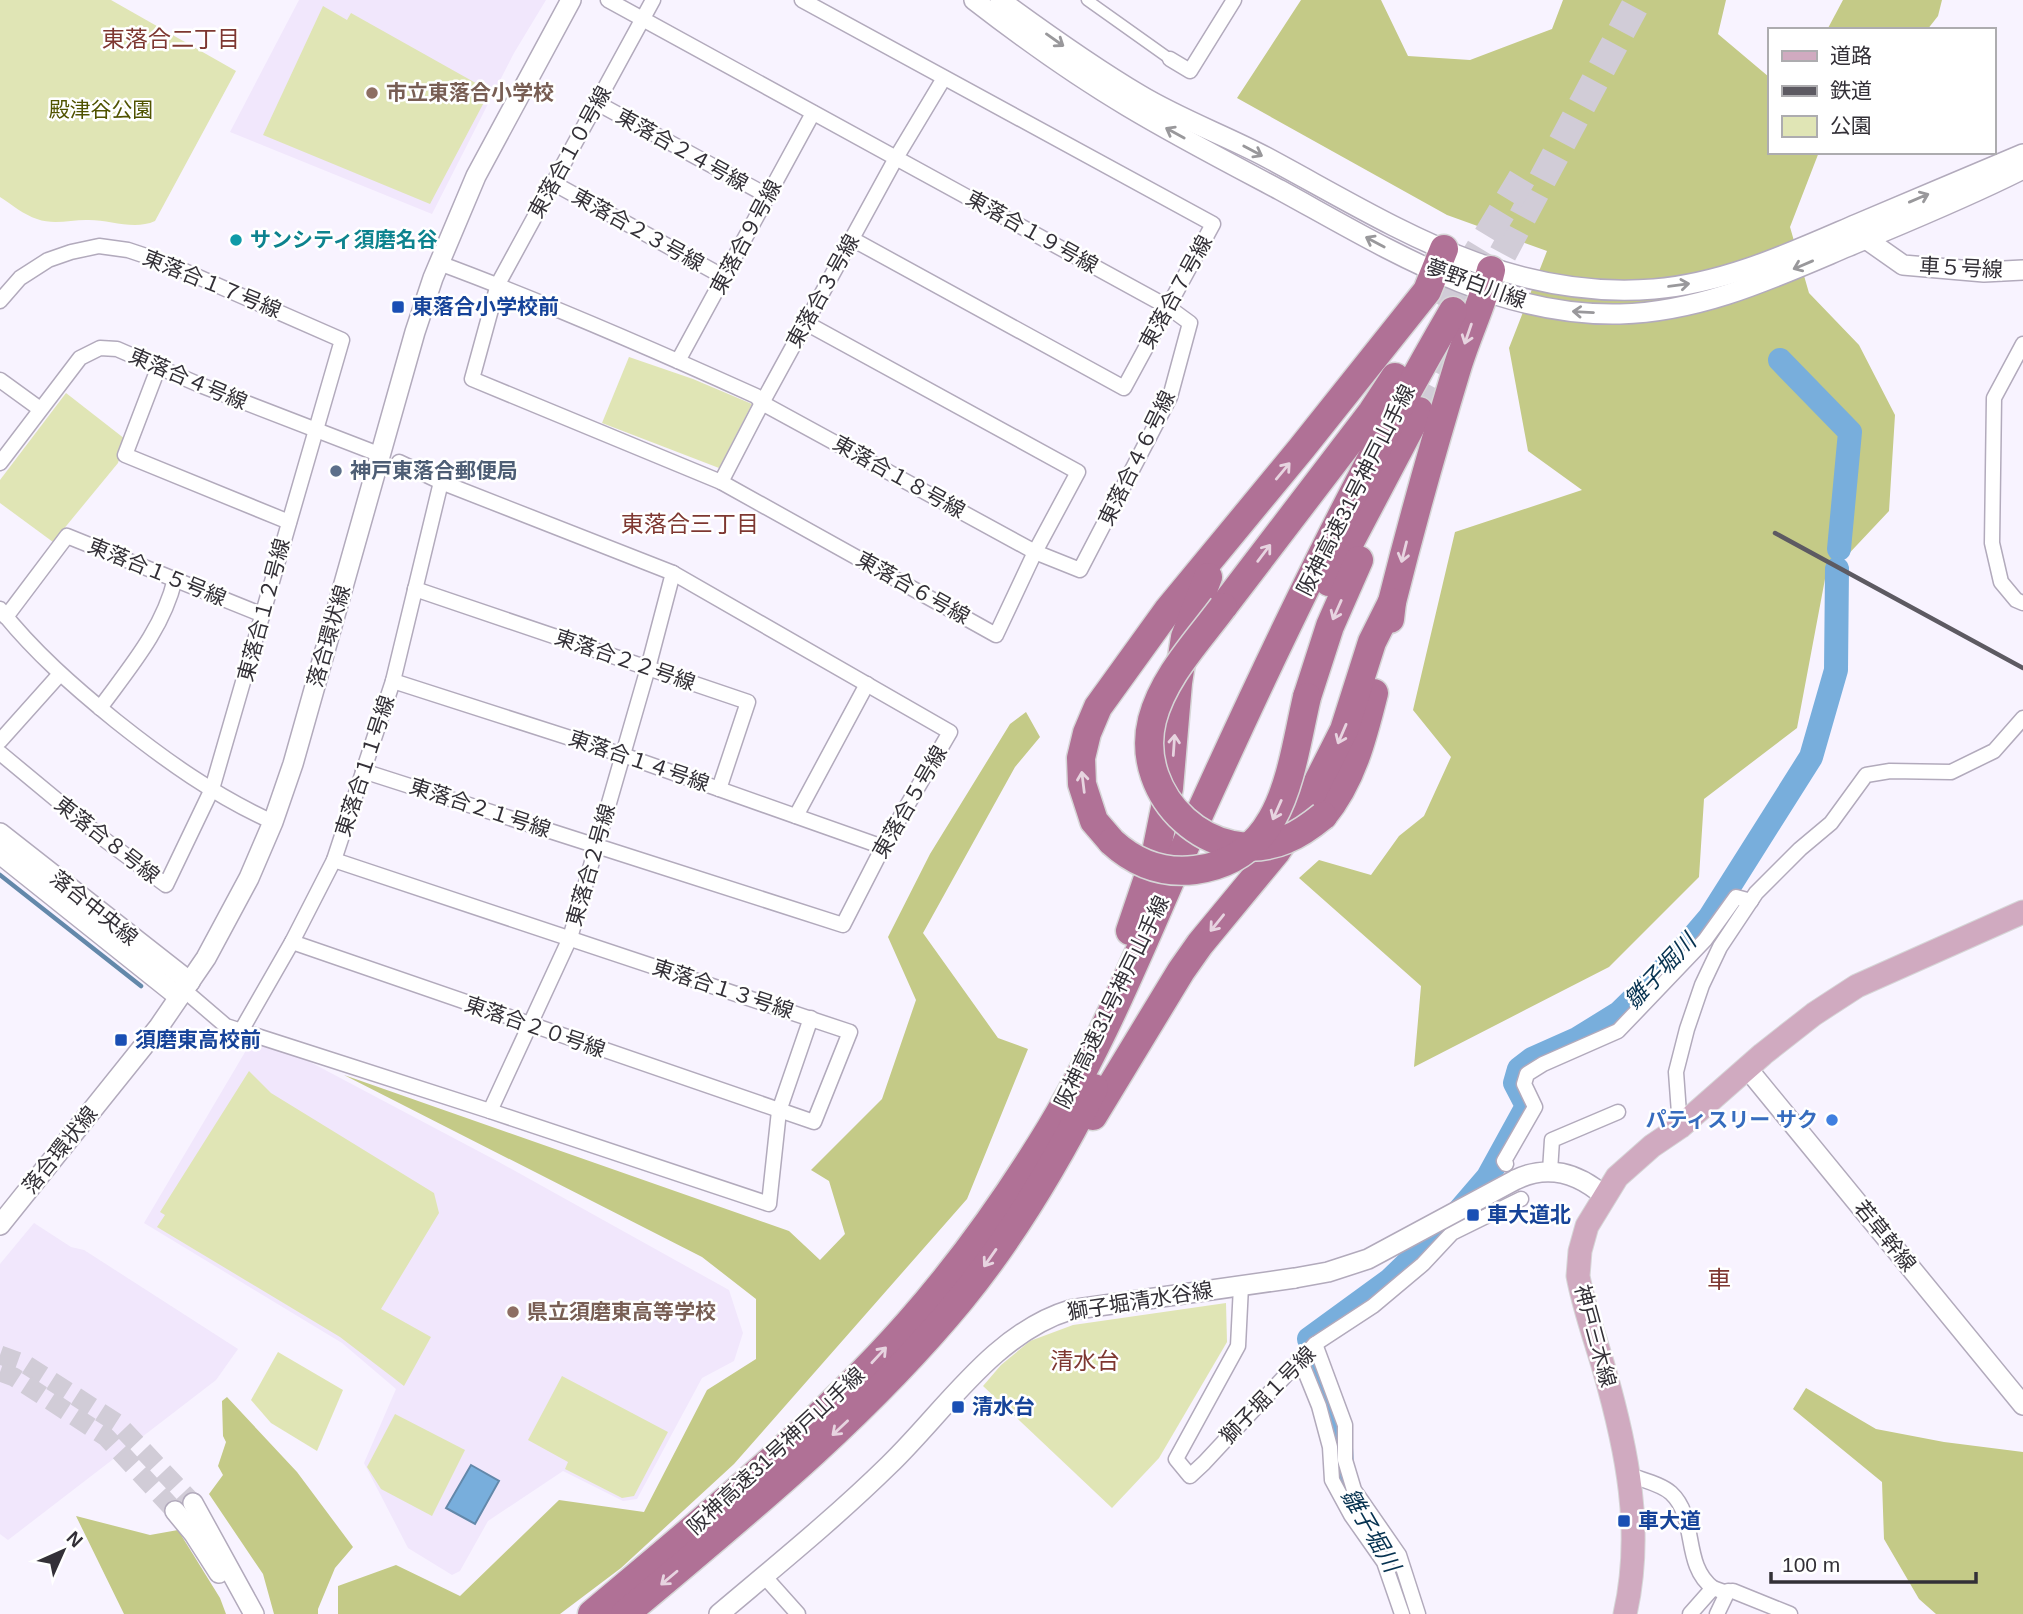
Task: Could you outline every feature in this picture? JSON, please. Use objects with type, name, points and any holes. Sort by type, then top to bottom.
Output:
[{"type":"highway","points":[[1035,1155],[1112,981],[1155,857],[1169,788],[1178,683],[1185,637],[1197,600],[1224,543],[1427,291],[1440,261]]},
{"type":"highway","points":[[1014,1222],[1053,1183],[1181,971],[1276,852],[1304,809],[1343,730],[1372,642],[1392,602],[1420,488],[1470,328],[1488,281]]},
{"type":"highway","name":"阪神高速31号神戸山手線","points":[[592,1614],[741,1488],[866,1369],[941,1286],[1035,1155],[1080,1079],[1122,990],[1236,734],[1348,502],[1448,309],[1175,670],[1152,720],[1150,762],[1158,787],[1169,805],[1188,825],[1212,838],[1250,846],[1275,843],[1297,834],[1323,816],[1347,781],[1364,731],[1389,632],[1392,602]]},
{"type":"highway","name":"阪神高速31号神戸山手線","points":[[625,1614],[800,1465],[884,1385],[963,1296],[1014,1222],[1072,1131],[1120,1038],[1215,822],[1292,655],[1419,411],[1331,626],[1307,697],[1279,807],[1269,826],[1244,853],[1210,868],[1167,870],[1136,860],[1112,842],[1094,821],[1082,784],[1082,758],[1087,733],[1098,708],[1168,610],[1224,543]]},
{"type":"main road","name":"神戸三木線","points":[[1625,1614],[1633,1550],[1630,1475],[1578,1276],[1583,1236],[1591,1215],[1624,1169],[1680,1127],[1814,1014],[1857,986],[2023,912]]},
{"type":"street","name":"落合環状線","points":[[0,1225],[158,1028],[221,932],[249,878],[273,822],[293,764],[390,459],[415,332],[439,263],[476,176],[571,0]]},
{"type":"street","points":[[608,0],[895,158]]},
{"type":"street","points":[[642,19],[653,0]]},
{"type":"street","name":"東落合７号線","points":[[802,0],[1213,224],[1124,388],[852,239]]},
{"type":"street","name":"夢野白川線","points":[[974,0],[1028,41],[1126,105],[1366,237],[1440,261],[1569,311],[1620,314],[1678,307],[1746,289],[1978,191],[2023,169]]},
{"type":"street","name":"夢野白川線","points":[[1000,0],[1139,95],[1238,143],[1406,232],[1440,261]]},
{"type":"street","points":[[1087,0],[1170,60],[1190,71],[1234,0]]},
{"type":"street","name":"東落合１０号線","points":[[498,284],[642,19]]},
{"type":"street","name":"東落合３号線","points":[[721,482],[895,158],[944,78]]},
{"type":"street","name":"東落合２４号線","points":[[597,103],[768,196]]},
{"type":"street","name":"東落合９号線","points":[[678,361],[813,113]]},
{"type":"street","name":"夢野白川線","points":[[1488,281],[1609,290],[1655,289],[1695,283],[1737,272],[1796,250],[2023,154]]},
{"type":"street","name":"東落合１９号線","points":[[895,158],[1168,307]]},
{"type":"street","points":[[1978,191],[2023,177]]},
{"type":"street","name":"東落合２３号線","points":[[553,183],[724,277]]},
{"type":"street","name":"車５号線","points":[[1866,239],[1903,265],[1984,272],[2023,270]]},
{"type":"street","name":"東落合１７号線","points":[[0,302],[20,278],[48,260],[71,252],[99,246],[128,250],[164,262],[342,340],[317,431]]},
{"type":"street","points":[[439,263],[498,284],[678,361],[756,396],[762,403]]},
{"type":"street","name":"東落合６号線","points":[[498,284],[472,379],[721,482],[996,635],[1035,552],[1078,472],[806,323]]},
{"type":"street","name":"東落合４６号線","points":[[1035,552],[1080,570],[1170,397],[1190,323],[1168,307]]},
{"type":"street","points":[[2023,344],[1994,398],[1992,530],[1992,543],[2001,582],[2016,600],[2023,603]]},
{"type":"street","name":"東落合４号線","points":[[0,463],[80,358],[100,348],[117,349],[200,385],[390,459]]},
{"type":"street","points":[[159,366],[125,455],[289,522]]},
{"type":"street","points":[[0,380],[40,409]]},
{"type":"street","name":"東落合１８号線","points":[[762,403],[1035,552]]},
{"type":"street","name":"東落合１２号線","points":[[212,789],[317,431]]},
{"type":"street","points":[[390,459],[441,482],[673,573]]},
{"type":"street","name":"東落合１１号線","points":[[241,1031],[292,942],[334,860],[393,681],[441,482]]},
{"type":"street","name":"東落合１５号線","points":[[3,613],[67,536],[262,615]]},
{"type":"street","name":"東落合２号線","points":[[490,1111],[570,938],[673,573]]},
{"type":"street","name":"東落合５号線","points":[[597,846],[843,925],[883,847],[950,732],[673,573]]},
{"type":"street","points":[[100,708],[154,633],[175,579]]},
{"type":"street","name":"東落合２２号線","points":[[415,589],[748,702],[719,789]]},
{"type":"street","points":[[3,613],[60,674],[168,763],[273,822]]},
{"type":"street","points":[[0,740],[60,674]]},
{"type":"street","name":"東落合１４号線","points":[[393,681],[623,754],[883,847]]},
{"type":"street","points":[[796,816],[867,684]]},
{"type":"street","points":[[1680,1127],[1676,1072],[1687,1029],[1702,985],[1720,947],[1751,901],[1800,849],[1831,823],[1866,775],[1890,771],[1951,772],[1994,751],[2023,718]]},
{"type":"street","name":"東落合８号線","points":[[0,752],[105,840],[166,885],[212,789]]},
{"type":"street","name":"東落合２１号線","points":[[363,771],[597,846]]},
{"type":"street","name":"落合中央線","points":[[0,833],[184,990]]},
{"type":"street","name":"落合中央線","points":[[0,854],[184,990]]},
{"type":"street","name":"東落合１３号線","points":[[334,860],[811,1018],[779,1111],[769,1204],[490,1111]]},
{"type":"street","points":[[1514,1181],[1504,1161],[1535,1107],[1524,1084],[1527,1074],[1542,1064],[1618,1031],[1705,940],[1736,897],[1751,901]]},
{"type":"street","name":"東落合２０号線","points":[[292,942],[529,1026],[814,1122],[850,1032],[811,1018]]},
{"type":"street","points":[[184,990],[226,1026],[490,1111]]},
{"type":"street","name":"若草幹線","points":[[1747,1068],[2023,1405]]},
{"type":"street","points":[[1550,1171],[1552,1140],[1618,1112]]},
{"type":"street","name":"獅子堀清水谷線","points":[[719,1614],[815,1534],[890,1464],[992,1357],[1023,1330],[1047,1317],[1070,1310],[1328,1272],[1368,1259],[1529,1173],[1550,1171],[1583,1180],[1604,1196]]},
{"type":"street","name":"獅子堀１号線","points":[[1241,1286],[1238,1346],[1176,1459],[1189,1476],[1315,1345],[1373,1306],[1423,1264],[1452,1233],[1514,1181]]},
{"type":"street","points":[[1315,1345],[1345,1425],[1345,1460],[1354,1490],[1399,1555],[1418,1614]]},
{"type":"street","points":[[1300,1359],[1319,1406],[1330,1447],[1332,1480],[1351,1515],[1384,1562],[1402,1614]]},
{"type":"street","points":[[1630,1475],[1668,1491],[1681,1504],[1697,1571],[1704,1581],[1713,1588],[1743,1594],[1790,1614]]},
{"type":"street","points":[[193,1503],[254,1614]]},
{"type":"street","points":[[175,1511],[210,1556],[240,1614]]},
{"type":"street","points":[[764,1576],[798,1614]]},
{"type":"street","points":[[1690,1614],[1713,1588]]},
{"type":"street","points":[[1717,1614],[1728,1591]]},
{"type":"shaded area","name":"市立東落合小学校","points":[[299,0],[546,0],[514,53],[432,214],[230,132]]},
{"type":"shaded area","name":"県立須磨東高等学校","points":[[251,1042],[295,1054],[497,1161],[729,1290],[743,1333],[734,1361],[702,1378],[637,1499],[623,1501],[563,1471],[488,1521],[460,1571],[452,1575],[408,1548],[364,1463],[396,1389],[342,1343],[144,1223]]},
{"type":"shaded area","points":[[34,1223],[71,1247],[84,1250],[238,1349],[216,1380],[8,1540],[0,1534],[0,1264]]},
{"type":"green space","name":"殿津谷公園","points":[[0,0],[111,0],[236,71],[155,221],[138,225],[95,220],[43,221],[27,215],[0,197]]},
{"type":"green space","points":[[1301,0],[1381,0],[1408,56],[1470,60],[1552,29],[1563,0],[1726,0],[1718,34],[1768,76],[1768,154],[1818,154],[1790,227],[1809,293],[1859,345],[1895,415],[1889,511],[1825,579],[1797,728],[1704,799],[1699,877],[1609,967],[1414,1067],[1421,986],[1299,878],[1319,860],[1371,875],[1399,836],[1424,816],[1451,757],[1413,710],[1455,532],[1582,490],[1528,451],[1509,348],[1547,251],[1447,215],[1237,98]]},
{"type":"green space","points":[[1843,0],[1942,0],[1938,16],[1929,28],[1828,28]]},
{"type":"green space","name":"市立東落合小学校","points":[[323,6],[347,20],[351,13],[490,91],[430,204],[263,135]]},
{"type":"green space","points":[[629,357],[693,379],[752,404],[719,468],[602,423]]},
{"type":"green space","points":[[66,393],[125,439],[118,463],[53,542],[0,503],[0,480]]},
{"type":"green space","points":[[1026,712],[1040,737],[1015,767],[923,933],[998,1038],[1028,1049],[967,1199],[734,1464],[621,1568],[560,1614],[338,1614],[338,1586],[396,1565],[460,1596],[559,1500],[644,1512],[707,1390],[756,1359],[756,1299],[702,1257],[344,1075],[789,1231],[820,1260],[845,1234],[829,1181],[811,1170],[882,1099],[916,1000],[888,937],[930,854],[1010,724]]},
{"type":"green space","points":[[249,1071],[271,1093],[434,1193],[439,1213],[381,1309],[431,1337],[404,1386],[340,1337],[157,1227],[165,1215],[160,1212]]},
{"type":"green space","points":[[1226,1303],[1227,1342],[1159,1458],[1112,1508],[983,1386],[1001,1365],[1030,1341],[1073,1325]]},
{"type":"green space","points":[[278,1352],[343,1390],[317,1451],[271,1423],[251,1400]]},
{"type":"green space","points":[[562,1376],[668,1432],[634,1496],[622,1498],[565,1469],[568,1462],[528,1440]]},
{"type":"green space","points":[[1806,1388],[1876,1429],[1944,1442],[2023,1452],[2023,1614],[1936,1614],[1919,1599],[1884,1539],[1882,1482],[1793,1409]]},
{"type":"green space","points":[[227,1397],[297,1472],[353,1547],[335,1568],[318,1614],[274,1614],[263,1574],[209,1494],[223,1475],[218,1466],[226,1442],[223,1436],[222,1401]]},
{"type":"green space","points":[[395,1414],[465,1450],[432,1516],[381,1489],[367,1467]]},
{"type":"green space","points":[[76,1516],[150,1535],[178,1530],[220,1598],[226,1614],[124,1614]]},
{"type":"water","points":[[471,1465],[499,1481],[475,1524],[446,1508]]},
{"type":"waterway","name":"雛子堀川","points":[[1780,360],[1850,432],[1839,549]]},
{"type":"waterway","name":"雛子堀川","points":[[1309,1339],[1390,1280],[1445,1227],[1488,1177],[1527,1106],[1515,1083],[1519,1069],[1532,1059],[1577,1039],[1619,1013],[1675,958],[1710,917],[1811,757],[1836,670],[1837,569]]},
{"type":"waterway","points":[[0,875],[141,986]]},
{"type":"waterway","name":"雛子堀川","points":[[1312,1366],[1341,1448],[1343,1484],[1393,1560],[1410,1614]]},
{"type":"tunnel","points":[[1483,291],[1638,0]]},
{"type":"tunnel","points":[[1444,308],[1522,178]]},
{"type":"tunnel","points":[[1419,411],[1461,333]]},
{"type":"tunnel","points":[[0,1355],[25,1364],[117,1423],[193,1503]]},
{"type":"tunnel","points":[[0,1372],[14,1377],[106,1437],[175,1511]]},
{"type":"railway","points":[[1775,533],[2023,668]]},
{"type":"place","name":"市立東落合小学校","points":[[372,93]]},
{"type":"place","name":"サンシティ須磨名谷","points":[[236,240]]},
{"type":"place","name":"東落合小学校前","points":[[398,307]]},
{"type":"place","name":"神戸東落合郵便局","points":[[336,471]]},
{"type":"place","name":"須磨東高校前","points":[[121,1040]]},
{"type":"place","name":"パティスリー サク","points":[[1832,1120]]},
{"type":"place","name":"車大道北","points":[[1473,1215]]},
{"type":"place","name":"県立須磨東高等学校","points":[[513,1312]]},
{"type":"place","name":"清水台","points":[[958,1407]]},
{"type":"place","name":"車大道","points":[[1624,1521]]},
{"type":"district","name":"東落合二丁目","points":[[171,39]]},
{"type":"district","name":"東落合三丁目","points":[[690,524]]},
{"type":"district","name":"車","points":[[1719,1280]]},
{"type":"district","name":"清水台","points":[[1085,1361]]}]
